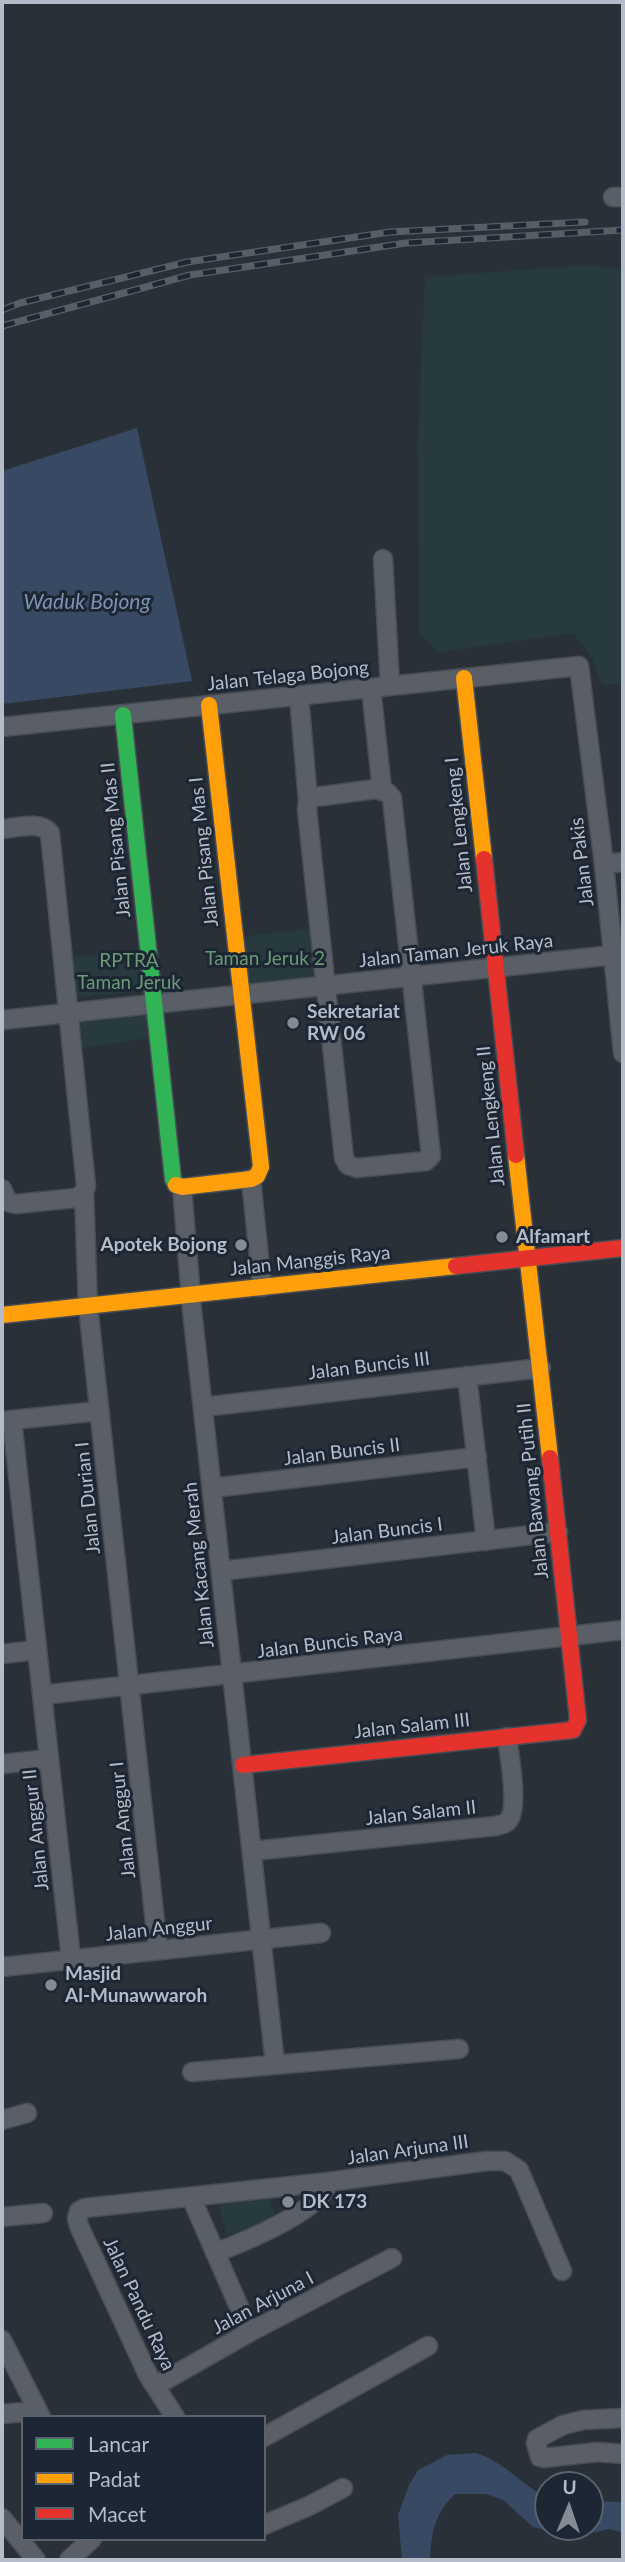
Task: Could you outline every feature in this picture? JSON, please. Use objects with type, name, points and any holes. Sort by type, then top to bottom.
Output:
[{"type":"street","points":[[382,790],[380,687],[383,559]]},
{"type":"street","name":"Jalan Telaga Bojong","points":[[2,727],[579,666]]},
{"type":"street","name":"Jalan Pakis","points":[[579,666],[618,955],[623,1053]]},
{"type":"street","name":"Jalan Lengkeng I","points":[[464,678],[496,968]]},
{"type":"street","points":[[299,696],[308,801],[326,986],[344,1158],[348,1166],[357,1168],[426,1161],[431,1156],[432,1149],[392,799],[382,790],[315,797],[308,801]]},
{"type":"street","name":"Jalan Pisang Mas I","points":[[209,705],[261,1167],[257,1176],[251,1179]]},
{"type":"street","name":"Jalan Pisang Mas II","points":[[123,715],[173,1179],[176,1185],[182,1186]]},
{"type":"street","name":"Jalan Durian I","points":[[2,830],[40,826],[47,828],[50,833],[86,1186],[84,1194],[88,1306],[129,1686]]},
{"type":"street","points":[[604,864],[623,862]]},
{"type":"street","name":"Jalan Taman Jeruk Raya","points":[[2,1020],[67,1006],[154,1004],[618,955]]},
{"type":"street","name":"Jalan Lengkeng II","points":[[496,968],[529,1258]]},
{"type":"street","points":[[182,1186],[251,1179],[262,1287]]},
{"type":"street","name":"Jalan Kacang Merah","points":[[182,1186],[203,1407],[275,2064]]},
{"type":"street","points":[[2,1189],[8,1202],[16,1204],[76,1198],[84,1194]]},
{"type":"street","name":"Jalan Manggis Raya","points":[[2,1315],[623,1248]]},
{"type":"street","name":"Jalan Bawang Putih II","points":[[529,1258],[578,1720]]},
{"type":"street","name":"Jalan Buncis III","points":[[203,1407],[541,1368]]},
{"type":"street","points":[[467,1376],[486,1541]]},
{"type":"street","points":[[7,1421],[99,1411]]},
{"type":"street","name":"Jalan Anggur II","points":[[7,1421],[37,1650],[71,1959]]},
{"type":"street","name":"Jalan Buncis II","points":[[212,1488],[477,1457]]},
{"type":"street","name":"Jalan Buncis I","points":[[221,1572],[558,1532]]},
{"type":"street","name":"Jalan Buncis Raya","points":[[42,1695],[623,1630]]},
{"type":"street","points":[[2,1654],[37,1650]]},
{"type":"street","name":"Jalan Anggur I","points":[[129,1686],[158,1950]]},
{"type":"street","name":"Jalan Salam III","points":[[243,1765],[573,1730],[578,1720]]},
{"type":"street","name":"Jalan Salam II","points":[[252,1851],[496,1826],[508,1822],[513,1800],[507,1737]]},
{"type":"street","points":[[2,1764],[49,1759]]},
{"type":"street","name":"Jalan Anggur","points":[[2,1967],[321,1933]]},
{"type":"street","points":[[192,2072],[459,2049]]},
{"type":"street","points":[[2,2120],[27,2113]]},
{"type":"street","name":"Jalan Arjuna III","points":[[85,2208],[505,2161],[519,2170],[562,2271]]},
{"type":"street","points":[[215,2253],[260,2235],[290,2218],[321,2197],[327,2190],[328,2182]]},
{"type":"street","points":[[191,2197],[250,2332]]},
{"type":"street","name":"Jalan Pandu Raya","points":[[85,2208],[79,2211],[79,2226],[155,2386],[174,2415]]},
{"type":"street","points":[[2,2217],[43,2213]]},
{"type":"street","name":"Jalan Arjuna I","points":[[155,2386],[250,2332],[392,2258]]},
{"type":"street","points":[[2,2340],[40,2414],[2,2414]]},
{"type":"street","points":[[266,2436],[429,2346]]},
{"type":"street","points":[[623,2418],[583,2420],[563,2425],[537,2439],[536,2443],[540,2457],[544,2458],[597,2452],[623,2454]]},
{"type":"street","points":[[266,2524],[343,2488]]},
{"type":"street","points":[[2,2518],[36,2560]]},
{"type":"street","points":[[68,2560],[90,2541]]},
{"type":"green space","points":[[591,265],[623,270],[623,684],[602,684],[591,656],[573,633],[439,652],[419,634],[418,440],[425,277]]},
{"type":"green space","name":"Taman Jeruk 2","points":[[312,929],[319,979],[241,987],[235,937]]},
{"type":"green space","name":"RPTRA Taman Jeruk","points":[[149,948],[154,990],[73,998],[68,958]]},
{"type":"green space","points":[[145,1008],[149,1038],[75,1049],[72,1019]]},
{"type":"green space","points":[[268,2192],[276,2221],[227,2235],[219,2205]]},
{"type":"water","name":"Waduk Bojong","points":[[137,428],[192,681],[2,704],[2,471]]},
{"type":"water","points":[[476,2453],[486,2457],[534,2490],[534,2527],[503,2500],[486,2494],[455,2494],[435,2524],[430,2560],[402,2560],[398,2515],[409,2485],[418,2470],[447,2455]]},
{"type":"water","points":[[604,2501],[622,2502],[623,2533],[610,2529],[604,2530]]},
{"type":"railway","points":[[2,310],[20,303],[187,262],[390,232],[585,222]]},
{"type":"railway","points":[[2,326],[190,275],[406,243],[623,230]]},
{"type":"traffic: fast","points":[[123,715],[173,1179],[176,1185]]},
{"type":"traffic: slow","points":[[464,678],[484,859]]},
{"type":"traffic: slow","points":[[176,1185],[182,1187],[251,1179],[257,1176],[261,1167],[209,705]]},
{"type":"traffic: slow","points":[[516,1155],[550,1458]]},
{"type":"traffic: slow","points":[[2,1315],[456,1266]]},
{"type":"traffic: jam","points":[[484,859],[516,1155]]},
{"type":"traffic: jam","points":[[456,1266],[623,1248]]},
{"type":"traffic: jam","points":[[243,1765],[573,1730],[578,1720],[550,1458]]},
{"type":"place","name":"Sekretariat RW 06","points":[[293,1023]]},
{"type":"place","name":"Alfamart","points":[[502,1237]]},
{"type":"place","name":"Apotek Bojong","points":[[241,1245]]},
{"type":"place","name":"Masjid Al-Munawwaroh","points":[[51,1985]]},
{"type":"place","name":"DK 173","points":[[288,2202]]}]
